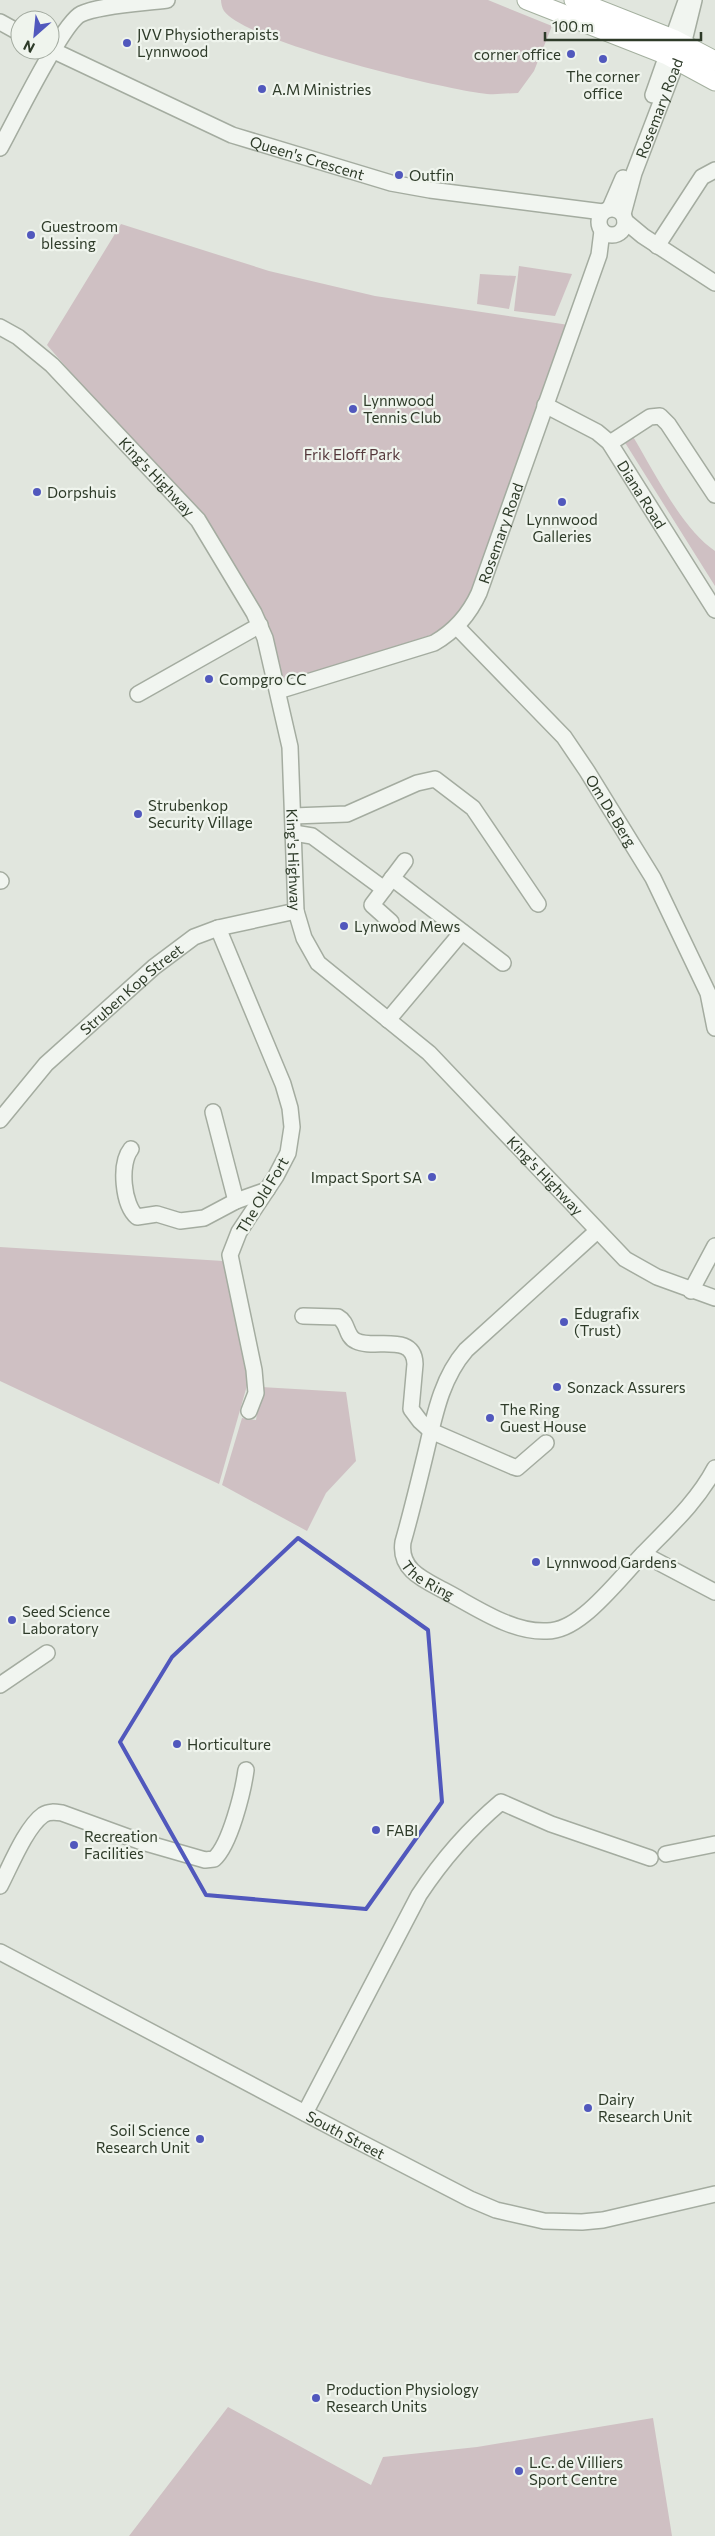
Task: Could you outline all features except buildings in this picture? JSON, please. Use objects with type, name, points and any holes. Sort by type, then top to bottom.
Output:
[{"type":"main road","points":[[527,0],[675,50],[715,61]]},
{"type":"main road","points":[[574,0],[675,50],[715,81]]},
{"type":"street","points":[[60,36],[66,28],[82,14],[167,0]]},
{"type":"street","name":"Rosemary Road","points":[[675,50],[686,0]]},
{"type":"street","name":"Rosemary Road","points":[[278,691],[434,643],[457,627],[471,610],[479,593],[598,255],[612,222],[626,170],[694,0]]},
{"type":"street","name":"Queen's Crescent","points":[[60,53],[232,134],[326,164],[406,187],[580,210],[643,236],[715,283]]},
{"type":"street","points":[[0,148],[45,60]]},
{"type":"street","points":[[657,246],[702,177],[715,170]]},
{"type":"street","name":"King's Highway","points":[[1,327],[25,342],[52,365],[198,520],[260,625],[278,691],[290,747],[296,911],[304,938],[318,963],[429,1053],[596,1232],[632,1263],[648,1273],[691,1291],[715,1298]]},
{"type":"street","name":"Diana Road","points":[[545,405],[597,432],[610,443],[715,610]]},
{"type":"street","points":[[610,443],[650,417],[663,418],[715,496]]},
{"type":"street","points":[[138,694],[223,644],[260,625]]},
{"type":"street","name":"Om De Berg","points":[[457,627],[564,737],[587,771],[653,878],[706,988],[715,1028]]},
{"type":"street","points":[[293,816],[347,814],[417,783],[435,779],[473,808],[538,904]]},
{"type":"street","points":[[294,833],[312,836],[388,883],[462,932],[503,963]]},
{"type":"street","points":[[391,922],[372,906],[405,861]]},
{"type":"street","name":"Struben Kop Street","points":[[0,1120],[41,1068],[129,989],[194,937],[218,928],[296,911]]},
{"type":"street","name":"The Old Fort","points":[[218,928],[272,1058],[290,1108],[292,1127],[288,1153],[267,1190],[239,1232],[232,1245],[230,1255],[256,1389],[249,1410]]},
{"type":"street","points":[[388,1020],[462,932]]},
{"type":"street","points":[[213,1112],[236,1201]]},
{"type":"street","points":[[131,1149],[126,1155],[123,1170],[126,1192],[133,1212],[137,1217],[157,1214],[188,1221],[212,1215],[236,1201],[267,1190]]},
{"type":"street","name":"The Ring","points":[[596,1232],[458,1360],[443,1388],[431,1431],[402,1548],[403,1558],[409,1568],[425,1581],[506,1623],[531,1630],[548,1632],[562,1628],[584,1615],[643,1554],[696,1498],[715,1468]]},
{"type":"street","points":[[691,1291],[715,1246]]},
{"type":"street","points":[[303,1316],[338,1317],[343,1319],[348,1334],[357,1342],[398,1344],[411,1351],[415,1357],[411,1409],[420,1422],[431,1431],[517,1468],[546,1443]]},
{"type":"street","points":[[643,1554],[715,1592]]},
{"type":"street","points":[[0,1686],[47,1653]]},
{"type":"street","points":[[0,1886],[34,1824],[43,1816],[52,1812],[62,1813],[138,1841],[205,1860],[214,1859],[218,1855],[239,1808],[246,1770]]},
{"type":"street","points":[[305,2113],[419,1895],[441,1862],[477,1823],[501,1802],[551,1824],[650,1858]]},
{"type":"street","points":[[666,1854],[715,1844]]},
{"type":"street","name":"South Street","points":[[0,1952],[470,2199],[496,2210],[536,2220],[560,2222],[603,2220],[715,2194]]},
{"type":"highlighted area","points":[[298,1538],[428,1630],[442,1802],[366,1909],[206,1895],[120,1742],[172,1657]]},
{"type":"green space","points":[[221,0],[488,0],[552,26],[534,71],[518,93],[487,94],[431,84],[348,63],[306,50],[240,23],[224,11]]},
{"type":"green space","name":"Frik Eloff Park","points":[[121,224],[269,271],[375,296],[569,325],[469,600],[440,632],[281,683],[269,628],[207,522],[119,428],[47,345]]},
{"type":"green space","points":[[519,266],[572,274],[555,316],[514,311]]},
{"type":"green space","points":[[480,274],[516,276],[509,309],[477,304]]},
{"type":"green space","points":[[632,435],[680,514],[703,541],[715,551],[715,586],[624,441]]},
{"type":"green space","points":[[0,1247],[223,1261],[248,1382],[219,1484],[0,1381]]},
{"type":"green space","points":[[261,1387],[346,1392],[356,1461],[326,1493],[307,1531],[222,1485],[242,1418],[256,1420]]},
{"type":"green space","name":"L.C. de Villiers Sport Centre","points":[[228,2407],[371,2485],[383,2457],[477,2447],[653,2418],[672,2536],[129,2536]]},
{"type":"place","name":"JVV Physiotherapists Lynnwood","points":[[127,43]]},
{"type":"place","name":"corner office","points":[[571,54]]},
{"type":"place","name":"The corner office","points":[[603,59]]},
{"type":"place","name":"A.M Ministries","points":[[262,89]]},
{"type":"place","name":"Outfin","points":[[399,175]]},
{"type":"place","name":"Guestroom blessing","points":[[31,235]]},
{"type":"place","name":"Lynnwood Tennis Club","points":[[353,409]]},
{"type":"place","name":"Dorpshuis","points":[[37,492]]},
{"type":"place","name":"Lynnwood Galleries","points":[[562,502]]},
{"type":"place","name":"Compgro CC","points":[[209,679]]},
{"type":"place","name":"Strubenkop Security Village","points":[[138,814]]},
{"type":"place","name":"Lynwood Mews","points":[[344,926]]},
{"type":"place","name":"Impact Sport SA","points":[[432,1177]]},
{"type":"place","name":"Edugrafix (Trust)","points":[[564,1322]]},
{"type":"place","name":"Sonzack Assurers","points":[[557,1387]]},
{"type":"place","name":"The Ring Guest House","points":[[490,1418]]},
{"type":"place","name":"Lynnwood Gardens","points":[[536,1562]]},
{"type":"place","name":"Seed Science Laboratory","points":[[12,1620]]},
{"type":"place","name":"Horticulture","points":[[177,1744]]},
{"type":"place","name":"FABI","points":[[376,1830]]},
{"type":"place","name":"Recreation Facilities","points":[[74,1845]]},
{"type":"place","name":"Dairy Research Unit","points":[[588,2108]]},
{"type":"place","name":"Soil Science Research Unit","points":[[200,2139]]},
{"type":"place","name":"Production Physiology Research Units","points":[[316,2398]]},
{"type":"place","name":"L.C. de Villiers Sport Centre","points":[[519,2471]]}]
